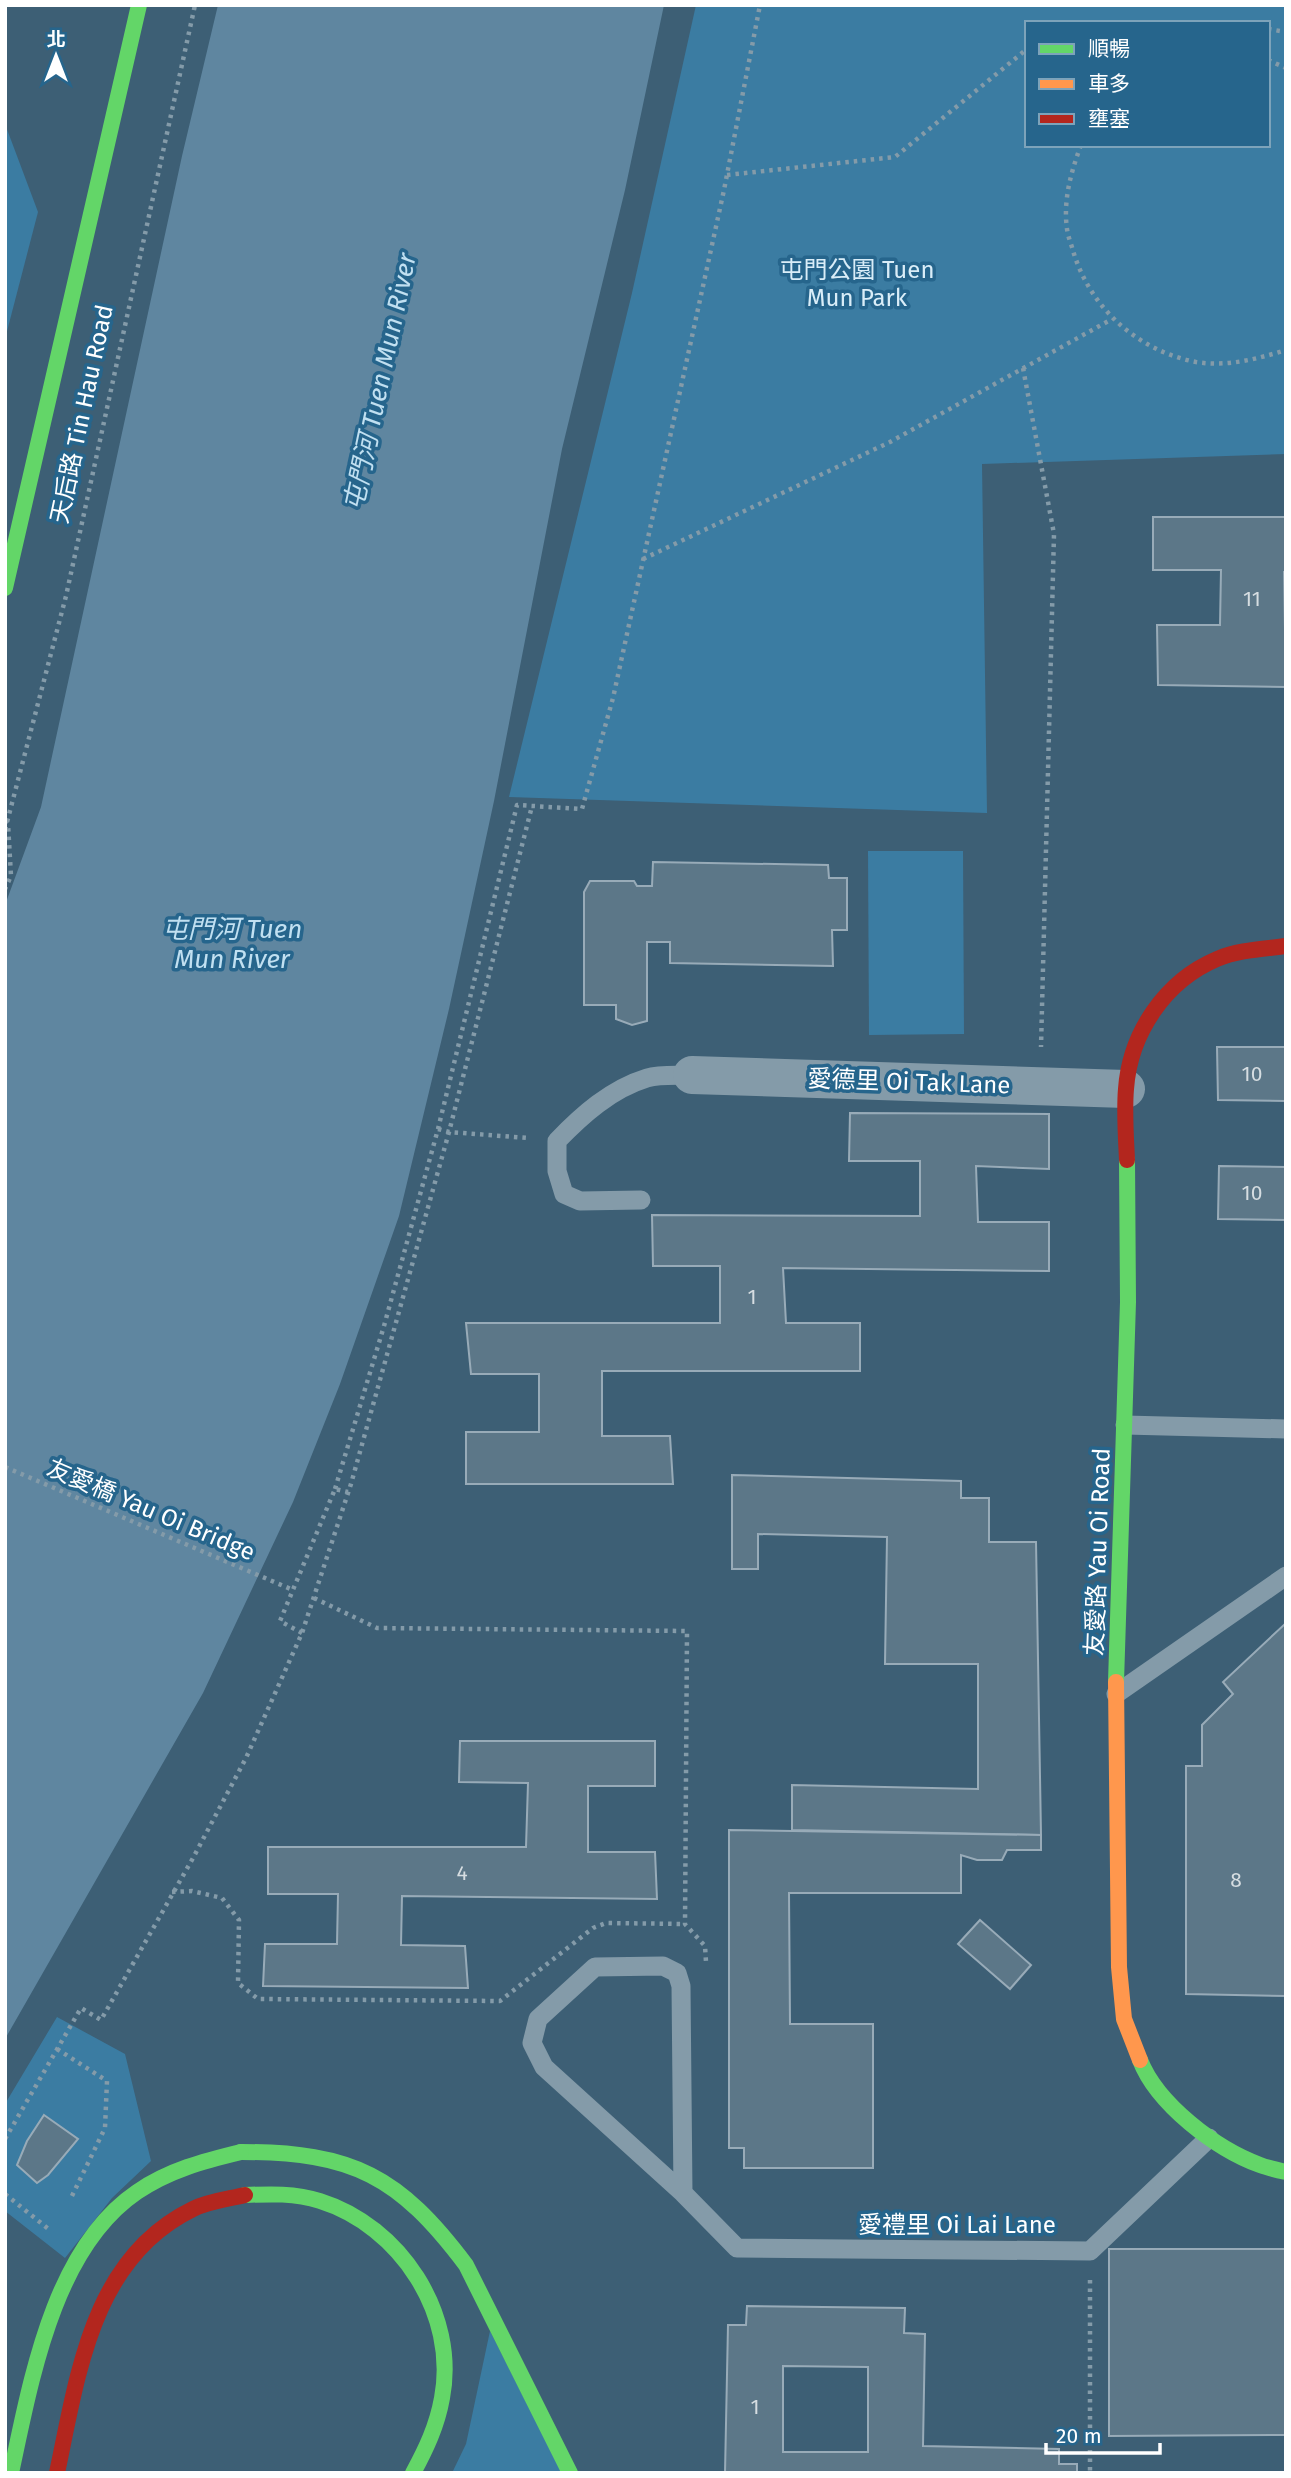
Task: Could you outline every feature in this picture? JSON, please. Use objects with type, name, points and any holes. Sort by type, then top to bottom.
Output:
[{"type":"street","name":"天后路 Tin Hau Road","points":[[5,588],[139,5]]},
{"type":"street","name":"友愛路 Yau Oi Road","points":[[1286,946],[1250,950],[1217,959],[1175,985],[1146,1021],[1132,1054],[1126,1089],[1128,1302],[1116,1694],[1119,1967],[1124,2019],[1143,2068],[1172,2107],[1209,2138],[1259,2165],[1286,2172]]},
{"type":"street","name":"愛德里 Oi Tak Lane","points":[[692,1075],[1126,1089]]},
{"type":"street","points":[[11,2473],[44,2333],[80,2252],[108,2217],[144,2186],[183,2166],[242,2152],[290,2152],[337,2160],[359,2167],[381,2179],[419,2208],[466,2265],[570,2473]]},
{"type":"street","points":[[57,2473],[91,2330],[105,2294],[115,2278],[139,2247],[169,2222],[199,2206],[245,2194],[272,2193],[301,2196],[348,2212],[380,2233],[421,2279],[437,2317],[446,2375],[437,2426],[414,2473]]},
{"type":"lane","points":[[641,1200],[580,1201],[564,1194],[557,1171],[557,1141],[587,1110],[648,1077],[692,1075]]},
{"type":"lane","points":[[1125,1425],[1286,1429]]},
{"type":"lane","points":[[1116,1694],[1286,1576]]},
{"type":"lane","name":"愛禮里 Oi Lai Lane","points":[[683,2193],[681,1986],[677,1973],[663,1966],[595,1967],[538,2019],[532,2043],[544,2067],[683,2193],[737,2248],[1090,2251],[1209,2138]]},
{"type":"path","name":"天后路 Tin Hau Road","points":[[5,830],[66,596],[195,5]]},
{"type":"path","points":[[302,1633],[280,1621],[335,1489],[384,1326],[438,1129],[517,805],[582,808],[613,698],[727,174],[760,5]]},
{"type":"path","points":[[727,174],[895,157],[1025,51]]},
{"type":"path","points":[[1270,61],[1286,68]]},
{"type":"path","points":[[1080,147],[1068,179],[1066,229],[1082,278],[1112,319],[1151,348],[1198,362],[1246,362],[1286,350]]},
{"type":"path","points":[[643,559],[890,442],[1112,319]]},
{"type":"path","points":[[1023,368],[1054,534],[1040,1086]]},
{"type":"path","points":[[5,2140],[81,2008],[101,2020],[246,1758],[302,1633],[351,1483],[449,1132],[532,806]]},
{"type":"path","points":[[5,889],[11,876],[7,823]]},
{"type":"path","points":[[438,1129],[557,1141]]},
{"type":"path","name":"友愛橋 Yau Oi Bridge","points":[[5,1467],[293,1590]]},
{"type":"path","points":[[335,1489],[348,1492]]},
{"type":"path","points":[[314,1598],[377,1628],[687,1631],[685,1924],[705,1946],[706,1973]]},
{"type":"path","points":[[172,1892],[192,1891],[222,1898],[239,1920],[238,1983],[258,1999],[500,2001],[593,1928],[606,1923],[685,1924]]},
{"type":"path","points":[[57,2049],[107,2081],[105,2128],[65,2210]]},
{"type":"path","points":[[1090,2251],[1090,2473]]},
{"type":"green space","name":"屯門公園 Tuen Mun Park","points":[[696,5],[1286,5],[1286,454],[982,464],[987,813],[509,797],[632,293]]},
{"type":"green space","points":[[5,124],[38,212],[5,339]]},
{"type":"green space","points":[[868,851],[963,851],[964,1034],[869,1035]]},
{"type":"green space","points":[[57,2017],[125,2054],[151,2161],[112,2198],[65,2258],[5,2211],[5,2104]]},
{"type":"green space","points":[[490,2331],[562,2473],[452,2473],[466,2444]]},
{"type":"water","name":"屯門河 Tuen Mun River","points":[[218,5],[664,5],[625,190],[562,449],[494,801],[449,1009],[399,1216],[340,1384],[293,1502],[203,1693],[5,2039],[5,905],[41,807],[182,156]]},
{"type":"building","points":[[1153,517],[1286,517],[1286,687],[1158,685],[1157,625],[1220,625],[1221,570],[1153,570]]},
{"type":"building","points":[[653,862],[828,865],[829,878],[847,878],[847,930],[832,930],[833,966],[670,963],[670,942],[647,942],[647,1021],[632,1025],[616,1019],[616,1005],[584,1005],[584,892],[590,881],[634,881],[637,886],[652,886]]},
{"type":"building","points":[[1217,1047],[1286,1047],[1286,1101],[1218,1100]]},
{"type":"building","points":[[850,1113],[1049,1114],[1049,1169],[976,1166],[978,1222],[1049,1222],[1049,1271],[783,1268],[786,1323],[860,1323],[860,1371],[602,1371],[602,1436],[670,1436],[673,1484],[466,1484],[466,1432],[539,1432],[539,1374],[471,1374],[466,1323],[720,1323],[720,1266],[653,1266],[652,1215],[920,1216],[920,1161],[849,1161]]},
{"type":"building","points":[[1219,1166],[1286,1167],[1286,1220],[1218,1219]]},
{"type":"building","points":[[732,1475],[961,1481],[961,1498],[989,1498],[989,1542],[1036,1542],[1041,1835],[792,1830],[792,1785],[978,1789],[978,1664],[885,1664],[887,1537],[758,1534],[758,1569],[732,1569]]},
{"type":"building","points":[[1286,1623],[1286,1996],[1186,1994],[1186,1766],[1202,1766],[1202,1725],[1233,1694],[1223,1682]]},
{"type":"building","points":[[460,1741],[655,1741],[655,1786],[588,1786],[588,1852],[655,1852],[657,1899],[402,1896],[401,1945],[465,1946],[468,1988],[263,1986],[265,1944],[337,1944],[338,1894],[268,1894],[268,1847],[526,1847],[528,1783],[459,1782]]},
{"type":"building","points":[[729,1830],[1041,1835],[1041,1850],[1007,1850],[1002,1860],[977,1860],[961,1855],[961,1893],[789,1893],[790,2024],[873,2024],[873,2168],[744,2168],[744,2148],[729,2148]]},
{"type":"building","points":[[980,1920],[1031,1965],[1010,1989],[958,1944]]},
{"type":"building","points":[[44,2115],[78,2139],[48,2175],[37,2183],[17,2165],[27,2141]]},
{"type":"building","points":[[1109,2249],[1286,2249],[1286,2435],[1109,2436]]},
{"type":"building","points":[[747,2306],[905,2308],[904,2333],[925,2334],[923,2446],[1059,2449],[1059,2464],[1077,2464],[1077,2473],[725,2473],[728,2325],[746,2325]],"holes":[[[783,2366],[868,2367],[868,2452],[783,2452]]]},
{"type":"traffic: fast","points":[[5,588],[139,5]]},
{"type":"traffic: fast","points":[[1116,1682],[1128,1302],[1127,1160]]},
{"type":"traffic: fast","points":[[1140,2060],[1160,2093],[1190,2123],[1243,2158],[1286,2172]]},
{"type":"traffic: fast","points":[[241,2152],[280,2153],[344,2164],[395,2190],[418,2210],[466,2265],[570,2473]]},
{"type":"traffic: fast","points":[[11,2473],[27,2398],[50,2319],[65,2282],[85,2247],[108,2217],[149,2184],[187,2167],[241,2152]]},
{"type":"traffic: fast","points":[[245,2195],[301,2197],[320,2201],[349,2213],[375,2231],[398,2252],[417,2277],[432,2305],[441,2335],[445,2366],[437,2418],[413,2473]]},
{"type":"traffic: slow","points":[[1116,1682],[1119,1967],[1124,2019],[1140,2060]]},
{"type":"traffic: jam","points":[[1127,1160],[1125,1107],[1129,1068],[1143,1029],[1154,1011],[1181,981],[1217,959],[1242,952],[1286,946]]},
{"type":"traffic: jam","points":[[57,2473],[83,2359],[95,2322],[111,2288],[132,2257],[159,2230],[199,2206],[245,2195]]}]
